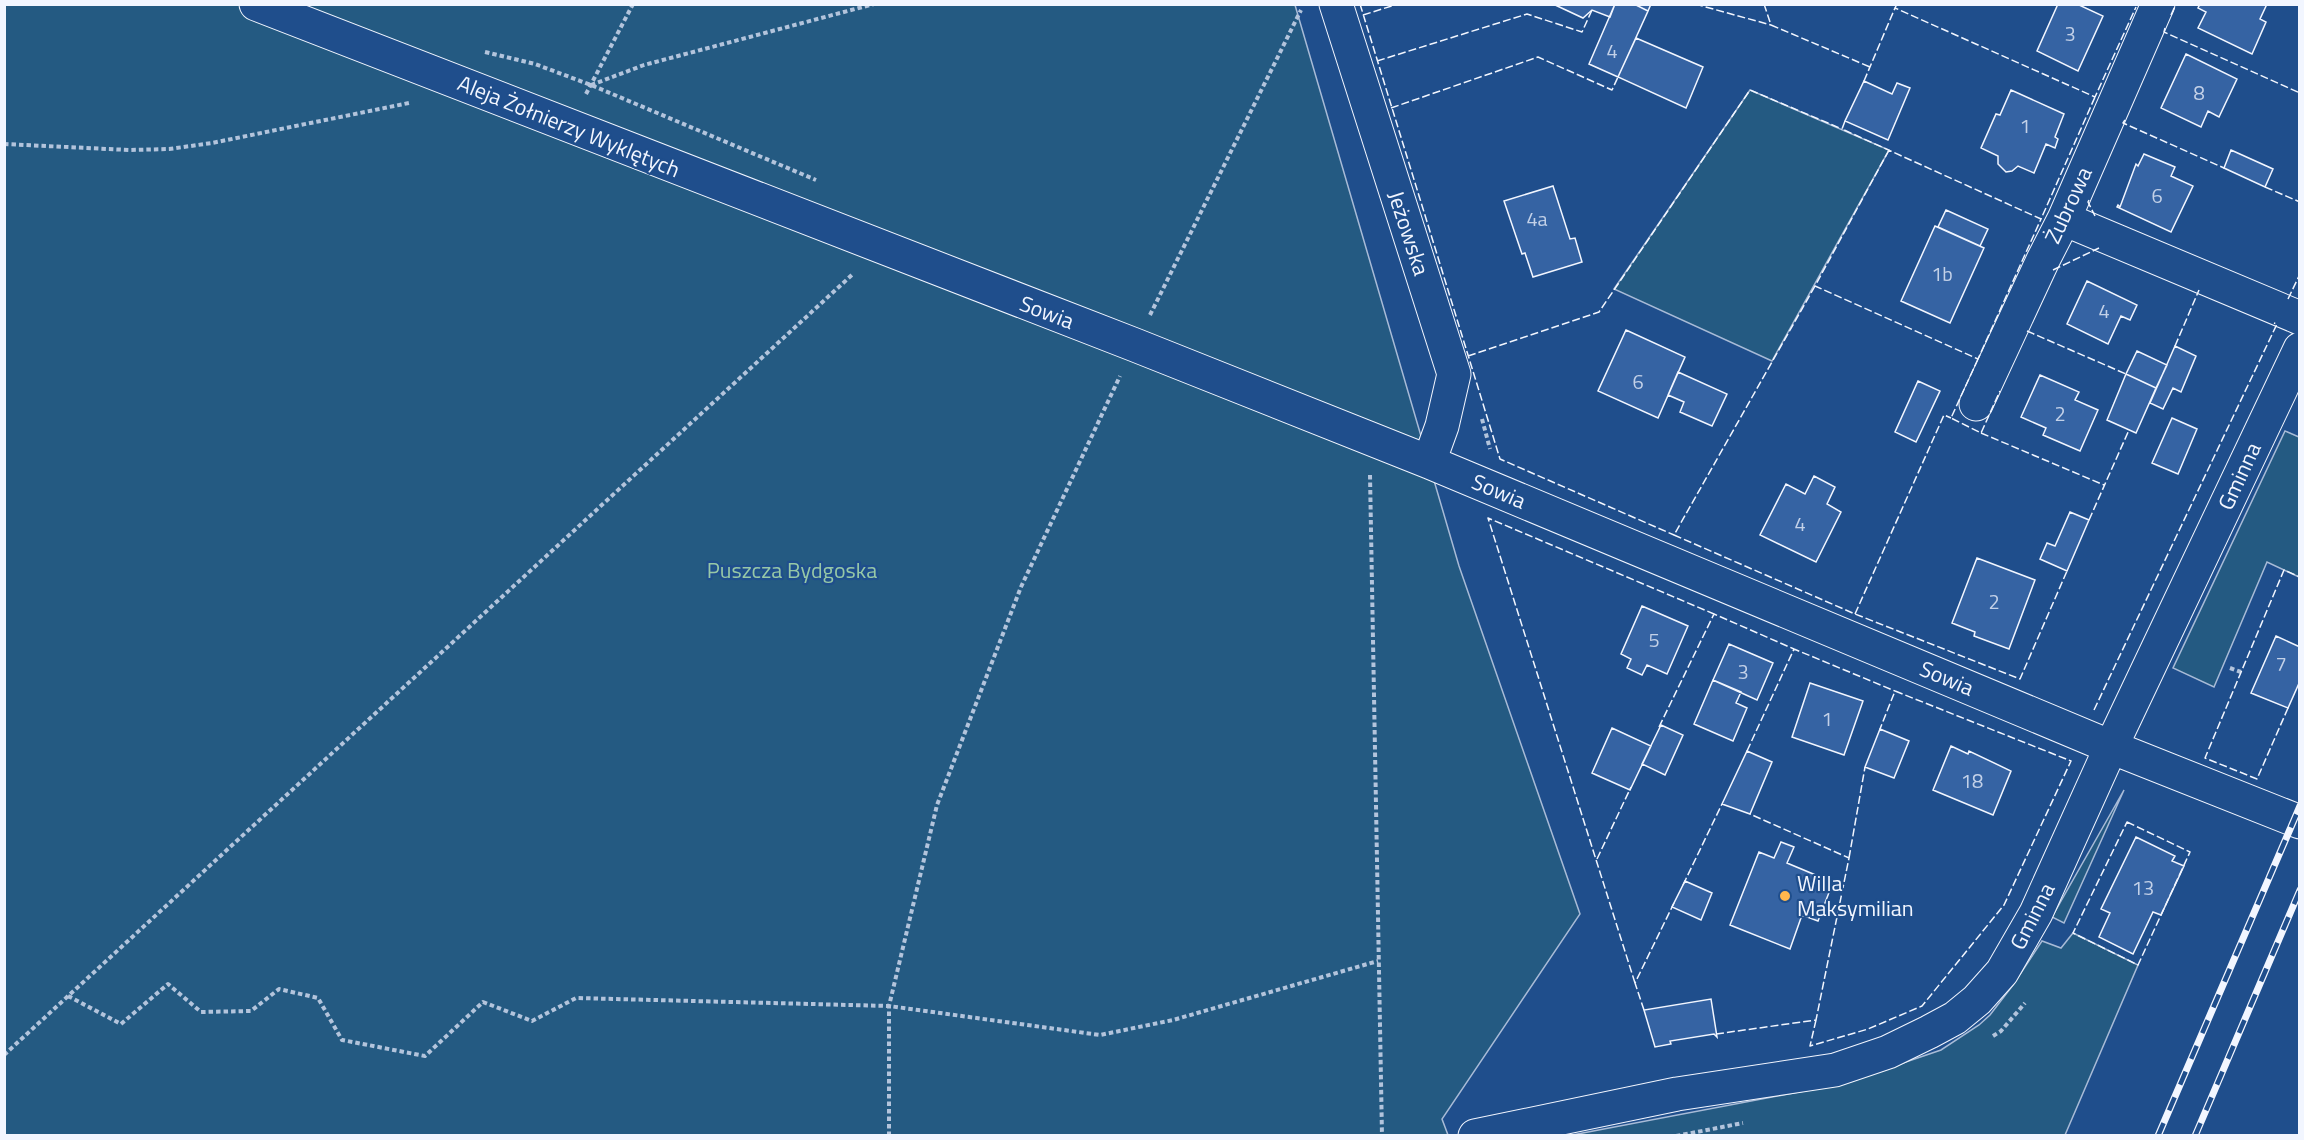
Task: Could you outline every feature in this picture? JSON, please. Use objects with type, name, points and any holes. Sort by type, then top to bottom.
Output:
[{"type":"street","name":"Aleja Żołnierzy Wyklętych","points":[[256,4],[881,248]]},
{"type":"street","name":"Jeżowska","points":[[1336,4],[1454,374],[1442,426],[1430,462]]},
{"type":"street","name":"Żubrowa","points":[[1976,404],[2064,219],[2158,4]]},
{"type":"street","points":[[2064,219],[2300,318]]},
{"type":"street","name":"Sowia","points":[[881,248],[1135,345],[1430,462],[2111,747],[2300,822]]},
{"type":"street","name":"Gminna","points":[[1475,1136],[1677,1094],[1835,1070],[1888,1052],[1955,1018],[1977,1000],[2002,972],[2020,944],[2041,903],[2111,747],[2300,349]]},
{"type":"path","points":[[570,127],[633,4]]},
{"type":"path","points":[[591,85],[644,65],[874,4]]},
{"type":"path","points":[[889,1136],[890,1006],[937,805],[1022,587],[1135,345],[1304,4]]},
{"type":"path","points":[[4,144],[129,150],[169,149],[212,143],[403,105],[420,99],[429,92],[438,75]]},
{"type":"path","points":[[4,1055],[881,248]]},
{"type":"path","points":[[1369,438],[1382,1136]]},
{"type":"path","points":[[2230,668],[2241,672]]},
{"type":"path","points":[[68,996],[121,1024],[168,984],[201,1012],[251,1011],[279,989],[318,998],[342,1040],[424,1056],[483,1002],[532,1021],[576,998],[890,1006],[1100,1035],[1173,1020],[1377,961]]},
{"type":"green space","name":"Puszcza Bydgoska","points":[[5,5],[1295,5],[1459,566],[1580,914],[1442,1119],[1448,1135],[5,1136]]},
{"type":"green space","points":[[1750,90],[1889,150],[1772,361],[1614,289]]},
{"type":"green space","points":[[2285,431],[2299,437],[2299,577],[2267,562],[2214,687],[2173,668]]},
{"type":"green space","points":[[2124,790],[2064,923],[2052,917]]},
{"type":"green space","points":[[2073,933],[2138,965],[2065,1135],[1567,1136],[1841,1084],[1941,1050],[1990,1015],[2042,941],[2061,948]]},
{"type":"building","points":[[1553,4],[1615,4],[1610,17],[1592,10],[1583,18]]},
{"type":"building","points":[[1615,4],[1634,4],[1648,11],[1618,77],[1589,64]]},
{"type":"building","points":[[1634,4],[1651,4],[1648,11]]},
{"type":"building","points":[[2058,4],[2077,4],[2103,16],[2078,71],[2037,51]]},
{"type":"building","points":[[2200,4],[2267,4],[2260,19],[2266,22],[2252,54],[2198,28],[2206,12],[2198,8]]},
{"type":"building","points":[[1636,38],[1703,67],[1686,108],[1618,77]]},
{"type":"building","points":[[2186,54],[2237,79],[2219,117],[2208,111],[2201,127],[2161,108]]},
{"type":"building","points":[[1864,81],[1892,94],[1897,83],[1910,88],[1888,140],[1845,121]]},
{"type":"building","points":[[2011,90],[2064,114],[2055,137],[2058,139],[2055,148],[2046,144],[2034,173],[2018,166],[2006,172],[1998,164],[1998,156],[1981,148],[1996,114],[2000,115]]},
{"type":"building","points":[[2231,150],[2273,169],[2265,187],[2224,168]]},
{"type":"building","points":[[2144,154],[2175,167],[2171,176],[2193,186],[2171,232],[2117,207],[2118,205],[2120,207],[2136,164],[2138,166]]},
{"type":"building","points":[[1553,186],[1570,239],[1575,238],[1582,262],[1533,277],[1525,253],[1522,254],[1504,201]]},
{"type":"building","points":[[1946,210],[1988,229],[1980,246],[1938,227]]},
{"type":"building","points":[[1935,226],[1984,248],[1950,323],[1901,301]]},
{"type":"building","points":[[2087,281],[2137,305],[2130,320],[2121,316],[2108,344],[2067,324]]},
{"type":"building","points":[[1626,330],[1685,357],[1658,418],[1598,391]]},
{"type":"building","points":[[2175,346],[2196,356],[2181,392],[2173,388],[2163,409],[2150,403]]},
{"type":"building","points":[[2137,351],[2167,365],[2156,388],[2126,374]]},
{"type":"building","points":[[1678,372],[1727,394],[1712,426],[1680,412],[1684,402],[1668,395]]},
{"type":"building","points":[[2126,374],[2156,388],[2136,433],[2107,420]]},
{"type":"building","points":[[2040,375],[2079,392],[2075,400],[2098,410],[2080,451],[2043,435],[2046,428],[2021,417]]},
{"type":"building","points":[[1918,381],[1940,391],[1916,442],[1895,432]]},
{"type":"building","points":[[2172,418],[2197,429],[2178,474],[2152,463]]},
{"type":"building","points":[[1814,476],[1835,487],[1827,504],[1841,512],[1816,562],[1760,535],[1786,484],[1805,494]]},
{"type":"building","points":[[2070,512],[2089,520],[2067,571],[2040,559],[2047,543],[2055,546]]},
{"type":"building","points":[[1977,558],[2035,580],[2009,649],[1974,636],[1975,632],[1952,623]]},
{"type":"building","points":[[1642,606],[1688,626],[1667,674],[1647,665],[1642,675],[1627,668],[1631,659],[1621,654]]},
{"type":"building","points":[[2276,636],[2300,647],[2300,681],[2288,708],[2251,693]]},
{"type":"building","points":[[1729,644],[1773,663],[1757,700],[1713,680]]},
{"type":"building","points":[[1713,680],[1741,692],[1736,703],[1747,708],[1733,741],[1694,724]]},
{"type":"building","points":[[1810,683],[1863,701],[1844,755],[1792,737]]},
{"type":"building","points":[[1661,725],[1683,735],[1665,775],[1642,764]]},
{"type":"building","points":[[1612,728],[1651,746],[1630,790],[1592,773]]},
{"type":"building","points":[[1880,729],[1909,741],[1894,778],[1865,767]]},
{"type":"building","points":[[1951,746],[1968,754],[1969,751],[2011,771],[1993,815],[1933,790]]},
{"type":"building","points":[[1747,751],[1772,762],[1750,814],[1722,804]]},
{"type":"building","points":[[2136,837],[2175,856],[2172,861],[2184,866],[2161,915],[2153,912],[2133,954],[2099,937],[2110,913],[2101,909]]},
{"type":"building","name":"Willa Maksymilian","points":[[1781,842],[1794,847],[1787,863],[1818,876],[1815,883],[1830,890],[1818,921],[1802,915],[1790,949],[1730,925],[1759,852],[1774,858]]},
{"type":"building","points":[[1685,881],[1712,893],[1701,920],[1672,907]]},
{"type":"building","points":[[1711,999],[1717,1037],[1714,1034],[1670,1041],[1671,1044],[1655,1047],[1644,1010]]},
{"type":"railway","points":[[2158,1136],[2300,806]]},
{"type":"railway","points":[[2195,1136],[2300,890]]},
{"type":"fence","points":[[1360,4],[1500,459],[1674,535]]},
{"type":"fence","points":[[1363,15],[1398,4]]},
{"type":"fence","points":[[1695,4],[1771,25]]},
{"type":"fence","points":[[1764,4],[1771,25],[1870,67]]},
{"type":"fence","points":[[1897,4],[1895,8],[2095,97],[2136,7]]},
{"type":"fence","points":[[2171,15],[2176,4]]},
{"type":"fence","points":[[1864,81],[1895,8]]},
{"type":"fence","points":[[1377,61],[1527,14],[1582,32],[1592,10]]},
{"type":"fence","points":[[2165,28],[2164,32],[2300,93]]},
{"type":"fence","points":[[1391,108],[1538,57],[1612,90],[1618,77]]},
{"type":"fence","points":[[1468,356],[1599,312],[1750,90],[1842,129]]},
{"type":"fence","points":[[1845,121],[1842,129],[2041,219],[2095,97]]},
{"type":"fence","points":[[2125,120],[2123,123],[2224,168]]},
{"type":"fence","points":[[1889,150],[1815,286],[1978,359],[2041,219]]},
{"type":"fence","points":[[2265,187],[2300,202]]},
{"type":"fence","points":[[2089,200],[2095,216]]},
{"type":"fence","points":[[2053,270],[2099,248]]},
{"type":"fence","points":[[2288,299],[2300,274]]},
{"type":"fence","points":[[1815,286],[1674,535],[1855,614],[2020,679],[2067,571]]},
{"type":"fence","points":[[2175,346],[2199,290]]},
{"type":"fence","points":[[2094,710],[2277,324],[2274,323]]},
{"type":"fence","points":[[2027,331],[2126,374]]},
{"type":"fence","points":[[1978,359],[1951,418],[1981,433],[2000,391]]},
{"type":"fence","points":[[1855,614],[1944,415],[1951,418]]},
{"type":"fence","points":[[2089,520],[2129,430]]},
{"type":"fence","points":[[1981,433],[2104,485]]},
{"type":"fence","points":[[1635,983],[1488,518],[1714,614]]},
{"type":"fence","points":[[2288,708],[2257,779],[2205,758],[2284,570],[2300,577]]},
{"type":"fence","points":[[1659,727],[1714,614],[1794,649]]},
{"type":"fence","points":[[1747,751],[1794,649],[1895,691]]},
{"type":"fence","points":[[1816,1020],[1810,1046],[1868,1029],[1922,1006],[2004,905],[2071,761],[1895,691],[1880,729]]},
{"type":"fence","points":[[1849,858],[1865,767]]},
{"type":"fence","points":[[1597,859],[1631,787]]},
{"type":"fence","points":[[1683,885],[1722,804]]},
{"type":"fence","points":[[1716,1034],[1816,1020],[1849,858],[1750,814]]},
{"type":"fence","points":[[2127,822],[2190,852],[2138,965],[2073,933],[2127,822]]},
{"type":"fence","points":[[1644,1010],[1635,983],[1674,903]]},
{"type":"place","name":"Willa Maksymilian","points":[[1785,896]]}]
